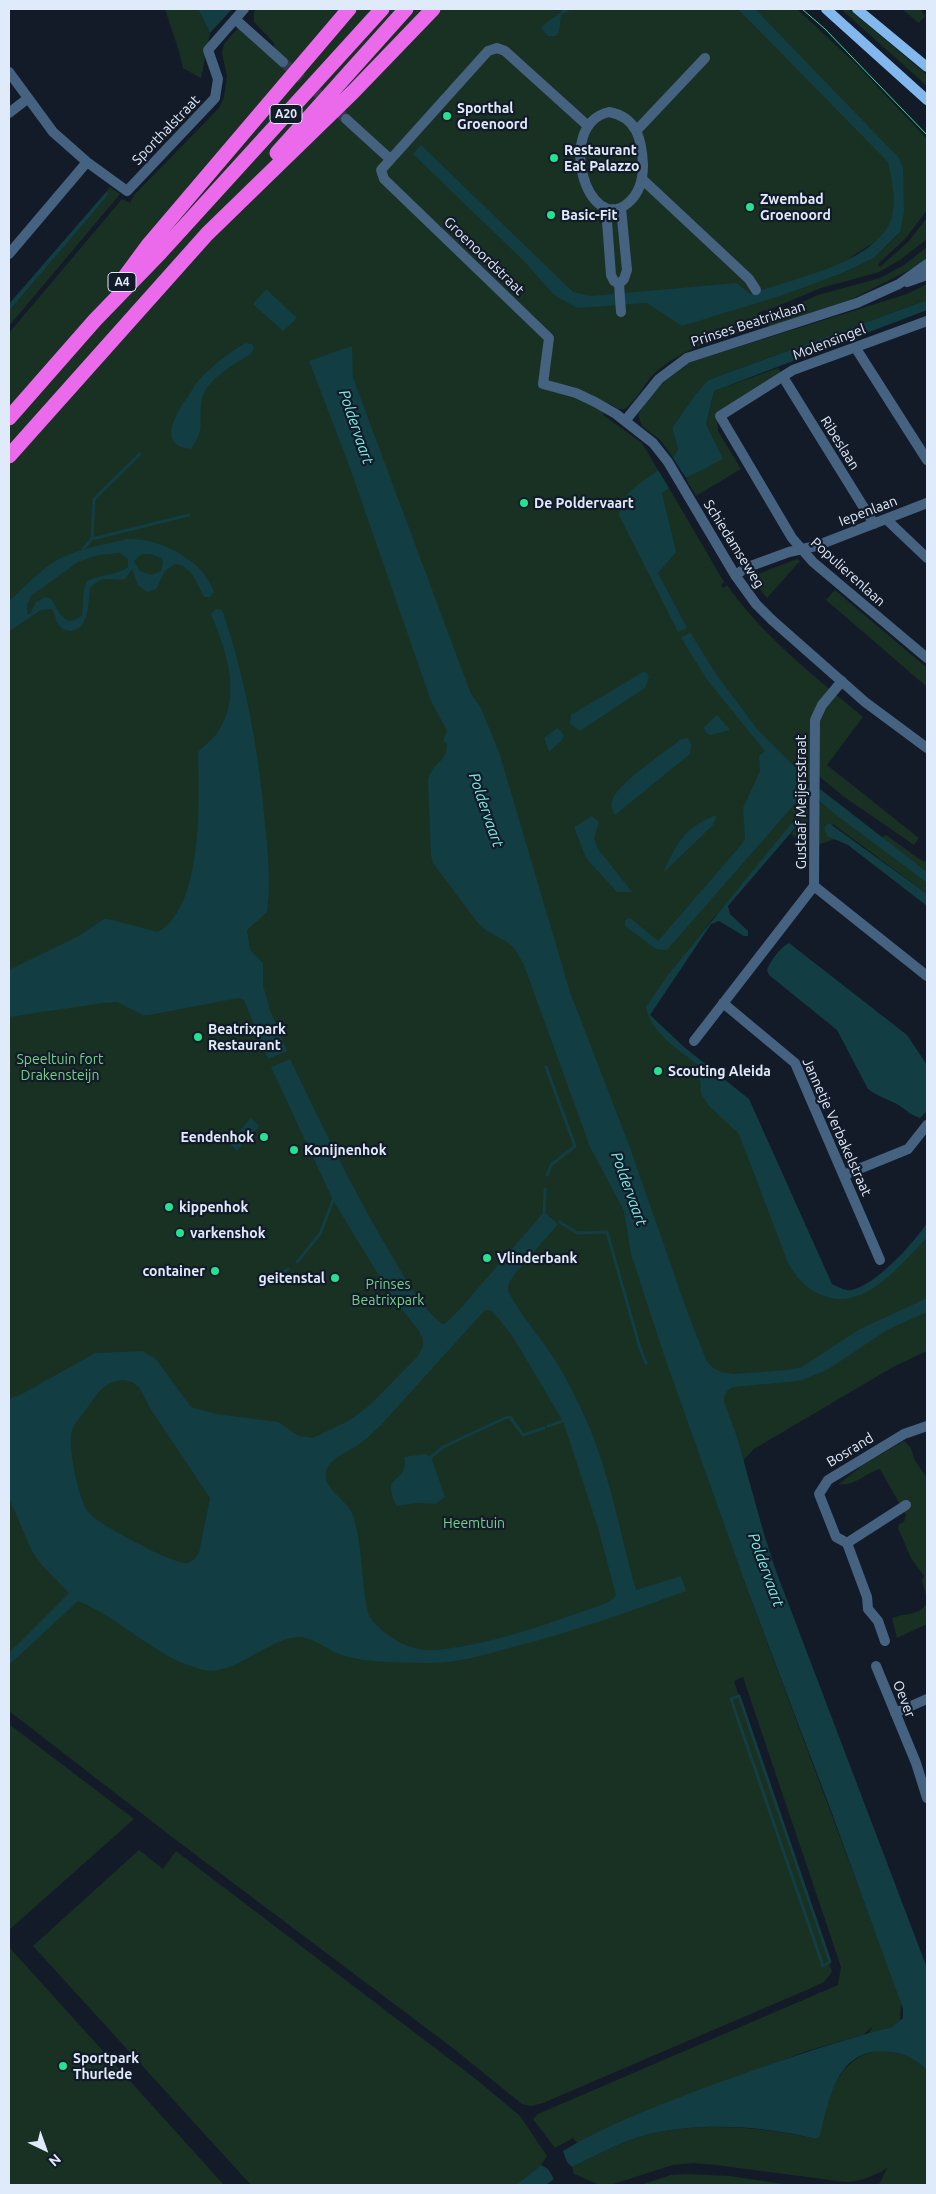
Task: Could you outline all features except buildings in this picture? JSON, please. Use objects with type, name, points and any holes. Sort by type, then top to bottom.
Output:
[{"type":"highway","points":[[155,249],[179,209],[349,9]]},
{"type":"highway","name":"A20","points":[[9,418],[155,249],[191,220],[382,9]]},
{"type":"highway","name":"A20","points":[[9,456],[406,9]]},
{"type":"highway","name":"A20","points":[[209,232],[353,92],[432,9]]},
{"type":"main road","points":[[826,9],[927,100]]},
{"type":"main road","points":[[857,9],[927,67]]},
{"type":"street","name":"Sporthalstraat","points":[[87,162],[127,191],[215,98],[218,79],[208,50],[244,9]]},
{"type":"street","points":[[235,20],[283,62]]},
{"type":"street","name":"Groenoordstraat","points":[[543,384],[549,338],[384,179],[381,170],[488,51],[497,48],[505,51],[588,126]]},
{"type":"street","points":[[636,130],[705,58]]},
{"type":"street","points":[[9,72],[53,132],[87,162],[9,254]]},
{"type":"street","points":[[9,113],[27,99]]},
{"type":"street","points":[[609,112],[620,114],[636,130],[642,152],[642,180],[634,198],[621,208],[606,208],[589,193],[582,175],[581,155],[583,137],[588,126],[599,115],[609,112]]},
{"type":"street","points":[[346,119],[390,159]]},
{"type":"street","points":[[642,180],[749,279],[756,290]]},
{"type":"street","points":[[606,208],[611,274],[619,286]]},
{"type":"street","points":[[621,208],[627,270],[619,286],[621,312]]},
{"type":"street","name":"Prinses Beatrixlaan","points":[[899,284],[927,264]]},
{"type":"street","name":"Prinses Beatrixlaan","points":[[625,421],[659,379],[687,358],[832,312],[899,284],[927,275]]},
{"type":"street","name":"Molensingel","points":[[720,416],[793,370],[927,321]]},
{"type":"street","points":[[856,347],[927,460]]},
{"type":"street","name":"Ribeslaan","points":[[783,377],[874,524]]},
{"type":"street","name":"Schiedamseweg","points":[[543,384],[582,395],[610,410],[653,443],[662,453],[735,575],[752,598],[772,620],[865,702],[927,748]]},
{"type":"street","name":"Populierenlaan","points":[[720,416],[792,538],[802,550],[813,562],[927,658]]},
{"type":"street","name":"Iepenlaan","points":[[735,575],[748,567],[789,552],[802,550],[927,503]]},
{"type":"street","points":[[886,519],[927,558]]},
{"type":"street","name":"Gustaaf Meijersstraat","points":[[694,1041],[814,886],[813,793],[815,720],[822,705],[842,681]]},
{"type":"street","points":[[814,886],[927,976]]},
{"type":"street","name":"Jannetje Verbakelstraat","points":[[723,1003],[796,1063],[880,1260]]},
{"type":"street","points":[[844,1175],[908,1149],[927,1125]]},
{"type":"street","name":"Bosrand","points":[[886,1641],[878,1621],[868,1609],[867,1597],[847,1543],[836,1538],[819,1494],[828,1480],[904,1434],[927,1426]]},
{"type":"street","points":[[847,1543],[906,1505]]},
{"type":"street","name":"Oever","points":[[876,1666],[916,1763],[927,1798]]},
{"type":"street","points":[[895,1713],[927,1699]]},
{"type":"green space","points":[[165,9],[198,9],[210,33],[201,78],[183,68]]},
{"type":"green space","name":"Prinses Beatrixpark","points":[[256,9],[797,9],[857,65],[927,139],[927,210],[906,238],[878,264],[880,267],[908,242],[927,218],[927,239],[900,260],[879,272],[821,288],[765,310],[758,313],[762,326],[705,344],[678,356],[654,374],[625,409],[618,409],[610,404],[603,415],[642,443],[658,470],[647,479],[663,500],[662,493],[669,488],[724,582],[721,585],[723,588],[727,585],[757,622],[791,656],[863,717],[827,765],[919,838],[914,845],[843,796],[815,773],[794,803],[806,791],[808,802],[807,848],[791,834],[801,821],[711,921],[649,1009],[649,1016],[656,1024],[750,1104],[832,1292],[861,1290],[884,1274],[927,1228],[927,1351],[893,1367],[754,1449],[713,1492],[746,1586],[901,2000],[900,2021],[892,2027],[868,2034],[873,2026],[863,2035],[807,2051],[669,2102],[577,2143],[573,2138],[555,2148],[533,2119],[538,2114],[838,1985],[841,1967],[743,1677],[734,1681],[832,1972],[824,1982],[809,1989],[543,2103],[531,2106],[522,2104],[454,2049],[176,1840],[9,1711],[9,333],[122,199],[130,203],[134,195],[219,108],[224,97],[227,76],[222,53],[224,44],[238,28],[273,59],[274,43],[254,22],[254,12]],"holes":[[[899,234],[874,258],[843,273],[811,284],[868,246]]]},
{"type":"green space","points":[[841,9],[849,9],[927,75],[927,86]]},
{"type":"green space","points":[[902,9],[920,9],[925,16],[919,23]]},
{"type":"green space","points":[[110,187],[120,194],[9,326],[9,311],[108,195],[106,192]]},
{"type":"green space","points":[[927,247],[927,261],[850,300],[769,327],[766,318],[818,295],[880,278],[904,265]]},
{"type":"green space","points":[[927,284],[927,300],[708,380],[672,428],[678,449],[673,458],[661,441],[642,426],[638,415],[649,399],[667,379],[690,362],[907,294]]},
{"type":"green space","points":[[778,368],[781,372],[717,417],[718,431],[741,469],[696,496],[686,479],[693,474],[711,438],[706,424],[714,391]]},
{"type":"green space","points":[[797,559],[800,561],[767,598],[753,581],[753,576]]},
{"type":"green space","points":[[835,590],[927,668],[927,687],[826,600]]},
{"type":"green space","points":[[818,801],[927,883],[927,894],[833,824],[825,833],[835,839],[818,845]]},
{"type":"green space","points":[[886,835],[921,860],[927,862],[927,872],[881,838]]},
{"type":"green space","points":[[904,1441],[911,1448],[914,1459],[927,1478],[927,1599],[922,1580],[924,1576],[911,1558],[898,1528],[899,1524],[904,1522],[906,1515],[880,1469],[850,1483],[839,1484],[864,1464]]},
{"type":"green space","points":[[927,1602],[927,1624],[897,1638],[892,1618],[921,1610]]},
{"type":"green space","points":[[9,1724],[134,1819],[9,1930]]},
{"type":"green space","points":[[139,1850],[163,1869],[176,1851],[477,2080],[520,2116],[547,2156],[541,2165],[516,2185],[251,2185],[33,1946]]},
{"type":"green space","name":"Sportpark Thurlede","points":[[9,1947],[224,2185],[9,2185]]},
{"type":"green space","points":[[881,2050],[907,2056],[918,2062],[927,2071],[927,2185],[876,2185],[880,2183],[887,2168],[867,2178],[845,2182],[693,2163],[673,2165],[610,2185],[600,2185],[574,2174],[572,2167],[629,2140],[669,2130],[711,2127],[754,2129],[816,2139],[830,2096],[843,2071],[865,2054]]},
{"type":"green space","points":[[671,2175],[729,2176],[790,2185],[641,2185]]},
{"type":"water","points":[[198,9],[232,9],[210,33]]},
{"type":"water","points":[[564,9],[572,9],[561,15],[559,31],[556,36],[548,36],[541,28]]},
{"type":"water","points":[[738,9],[755,9],[899,158],[903,168],[904,212],[900,232],[874,258],[843,273],[780,296],[682,326],[647,303],[577,308],[554,295],[524,261],[413,154],[421,145],[573,292],[591,296],[736,283],[751,294],[808,276],[850,259],[882,235],[891,220],[894,199],[888,162]]},
{"type":"water","points":[[106,192],[109,194],[9,311],[9,304]]},
{"type":"water","points":[[266,289],[297,318],[283,331],[253,304]]},
{"type":"water","points":[[927,300],[927,310],[714,391],[706,424],[723,459],[686,478],[673,458],[678,449],[672,428],[708,380]]},
{"type":"water","points":[[246,343],[252,344],[254,349],[251,354],[220,375],[207,388],[201,405],[200,432],[191,449],[174,442],[172,429],[177,413],[198,381],[227,355]]},
{"type":"water","name":"Poldervaart","points":[[352,346],[353,378],[471,694],[481,708],[500,755],[570,992],[629,1145],[687,1311],[707,1362],[721,1372],[734,1374],[802,1367],[860,1329],[927,1298],[927,1312],[887,1330],[827,1370],[799,1381],[733,1387],[726,1393],[724,1399],[776,1571],[927,1968],[927,2071],[916,2061],[896,2053],[873,2052],[859,2057],[848,2065],[839,2076],[828,2105],[820,2135],[816,2139],[775,2131],[733,2127],[690,2128],[670,2130],[639,2137],[619,2144],[572,2167],[567,2162],[563,2151],[613,2125],[701,2089],[796,2056],[892,2027],[903,2018],[903,2009],[830,1808],[746,1586],[664,1355],[631,1254],[624,1211],[590,1147],[524,965],[515,949],[507,942],[485,930],[478,923],[433,863],[431,855],[428,780],[433,769],[445,755],[447,744],[443,741],[447,731],[431,701],[349,465],[309,361]]},
{"type":"water","points":[[658,470],[669,488],[662,493],[676,552],[658,573],[687,628],[678,632],[619,515],[623,500],[628,494]]},
{"type":"water","points":[[127,539],[153,542],[179,553],[201,570],[214,592],[210,597],[204,597],[190,572],[181,565],[175,564],[165,571],[156,589],[147,592],[138,585],[132,569],[125,579],[103,579],[90,588],[87,614],[82,625],[77,629],[69,631],[62,628],[52,609],[41,610],[9,631],[9,601],[41,571],[71,554]],"holes":[[[120,553],[128,559],[128,567],[119,572],[87,581],[84,588],[82,615],[76,619],[71,621],[64,618],[51,599],[45,597],[36,602],[30,614],[27,614],[27,605],[31,596],[78,562],[98,555]],[[142,554],[150,554],[161,558],[163,562],[161,571],[151,575],[140,571],[134,561]]]},
{"type":"water","points":[[216,609],[222,610],[245,689],[255,743],[267,846],[269,890],[267,912],[247,930],[250,950],[263,963],[263,985],[270,1010],[287,1051],[268,1059],[244,1000],[239,998],[149,1015],[143,1015],[117,1002],[9,1017],[9,970],[77,937],[104,919],[158,932],[173,919],[184,900],[196,850],[199,796],[198,752],[217,733],[225,719],[229,704],[230,689],[226,658],[211,614]]},
{"type":"water","points":[[690,632],[716,674],[757,729],[805,777],[805,785],[819,794],[820,789],[927,872],[927,883],[806,791],[667,950],[656,949],[625,926],[625,920],[630,918],[658,941],[742,844],[745,839],[743,808],[760,771],[759,756],[765,751],[708,681],[681,638]]},
{"type":"water","points":[[643,672],[647,673],[649,677],[645,688],[580,731],[570,724],[571,715]]},
{"type":"water","points":[[717,715],[730,730],[711,735],[706,733],[704,727]]},
{"type":"water","points":[[557,728],[564,735],[562,740],[549,752],[544,738]]},
{"type":"water","points":[[687,738],[691,743],[690,754],[615,815],[611,803],[623,786],[681,739]]},
{"type":"water","points":[[799,814],[801,815],[801,821],[728,906],[730,914],[748,931],[748,936],[744,936],[719,921],[711,924],[650,1015],[684,1047],[749,1099],[832,1284],[851,1290],[871,1281],[904,1252],[927,1223],[927,1238],[895,1271],[870,1290],[842,1299],[827,1297],[814,1292],[800,1280],[792,1269],[788,1263],[739,1134],[709,1106],[701,1094],[699,1066],[660,1033],[649,1017],[646,1007],[668,975]]},
{"type":"water","points":[[717,815],[713,825],[664,872],[683,837],[698,824]]},
{"type":"water","points":[[592,816],[599,822],[594,838],[598,849],[632,892],[617,892],[586,858],[574,827]]},
{"type":"water","points":[[829,823],[927,894],[927,906],[848,845],[827,836],[824,828]]},
{"type":"water","points":[[789,943],[907,1035],[927,1065],[927,1111],[920,1118],[868,1089],[837,1030],[769,975],[767,970],[770,963],[779,951]]},
{"type":"water","points":[[290,1059],[339,1159],[378,1232],[414,1292],[442,1324],[446,1323],[460,1309],[544,1212],[558,1224],[514,1275],[509,1283],[508,1291],[558,1366],[575,1396],[591,1432],[613,1499],[636,1590],[681,1576],[686,1591],[557,1635],[458,1660],[424,1663],[364,1660],[339,1654],[312,1640],[300,1637],[289,1638],[228,1668],[216,1671],[187,1665],[171,1657],[94,1608],[78,1601],[9,1665],[9,1653],[69,1593],[41,1564],[32,1551],[9,1498],[9,1399],[22,1394],[95,1353],[142,1351],[155,1358],[191,1407],[216,1414],[278,1422],[299,1436],[313,1438],[350,1420],[370,1405],[418,1356],[423,1346],[423,1339],[418,1329],[393,1299],[333,1200],[271,1067]],"holes":[[[484,1311],[492,1311],[513,1337],[563,1421],[598,1528],[616,1595],[604,1604],[500,1638],[448,1649],[419,1649],[405,1645],[391,1637],[378,1627],[369,1616],[356,1526],[349,1508],[330,1487],[327,1481],[327,1469],[333,1461],[361,1443],[381,1425]],[[124,1380],[132,1382],[139,1387],[150,1408],[210,1498],[199,1553],[188,1563],[154,1552],[108,1527],[90,1514],[82,1499],[75,1474],[71,1448],[72,1430],[95,1397],[106,1385]]]},
{"type":"water","points":[[251,1118],[259,1126],[237,1151],[229,1143]]},
{"type":"water","points":[[425,1454],[431,1457],[445,1497],[435,1504],[417,1503],[397,1506],[392,1494],[391,1485],[404,1469],[404,1457]]},
{"type":"water","points":[[541,2165],[548,2169],[554,2179],[546,2185],[516,2185]]},
{"type":"waterway","points":[[83,549],[92,539],[94,499],[140,454]]},
{"type":"waterway","points":[[92,539],[189,515]]},
{"type":"waterway","points":[[546,1067],[575,1146],[551,1165],[547,1175]]},
{"type":"waterway","points":[[544,1212],[545,1189]]},
{"type":"waterway","points":[[297,1262],[320,1234],[333,1200]]},
{"type":"waterway","points":[[560,1222],[577,1233],[607,1232],[646,1363]]},
{"type":"waterway","points":[[264,1284],[288,1269]]},
{"type":"waterway","points":[[431,1457],[443,1447],[505,1418],[510,1417],[523,1435],[544,1428]]},
{"type":"waterway","points":[[548,1426],[563,1421]]},
{"type":"waterway","points":[[739,1696],[830,1962],[823,1966],[731,1699],[739,1696]]},
{"type":"tunnel","points":[[283,62],[346,119]]},
{"type":"tram line","points":[[802,9],[825,29],[927,135]]},
{"type":"place","name":"Sporthal Groenoord","points":[[447,116]]},
{"type":"place","name":"Restaurant Eat Palazzo","points":[[554,158]]},
{"type":"place","name":"Zwembad Groenoord","points":[[750,207]]},
{"type":"place","name":"Basic-Fit","points":[[551,215]]},
{"type":"place","name":"De Poldervaart","points":[[524,503]]},
{"type":"place","name":"Beatrixpark Restaurant","points":[[198,1037]]},
{"type":"place","name":"Scouting Aleida","points":[[658,1071]]},
{"type":"place","name":"Eendenhok","points":[[264,1137]]},
{"type":"place","name":"Konijnenhok","points":[[294,1150]]},
{"type":"place","name":"kippenhok","points":[[169,1207]]},
{"type":"place","name":"varkenshok","points":[[180,1233]]},
{"type":"place","name":"Vlinderbank","points":[[487,1258]]},
{"type":"place","name":"container","points":[[215,1271]]},
{"type":"place","name":"geitenstal","points":[[335,1278]]},
{"type":"place","name":"Sportpark Thurlede","points":[[63,2066]]},
{"type":"park label","name":"Speeltuin fort Drakensteijn","points":[[60,1068]]},
{"type":"park label","name":"Heemtuin","points":[[474,1523]]}]
